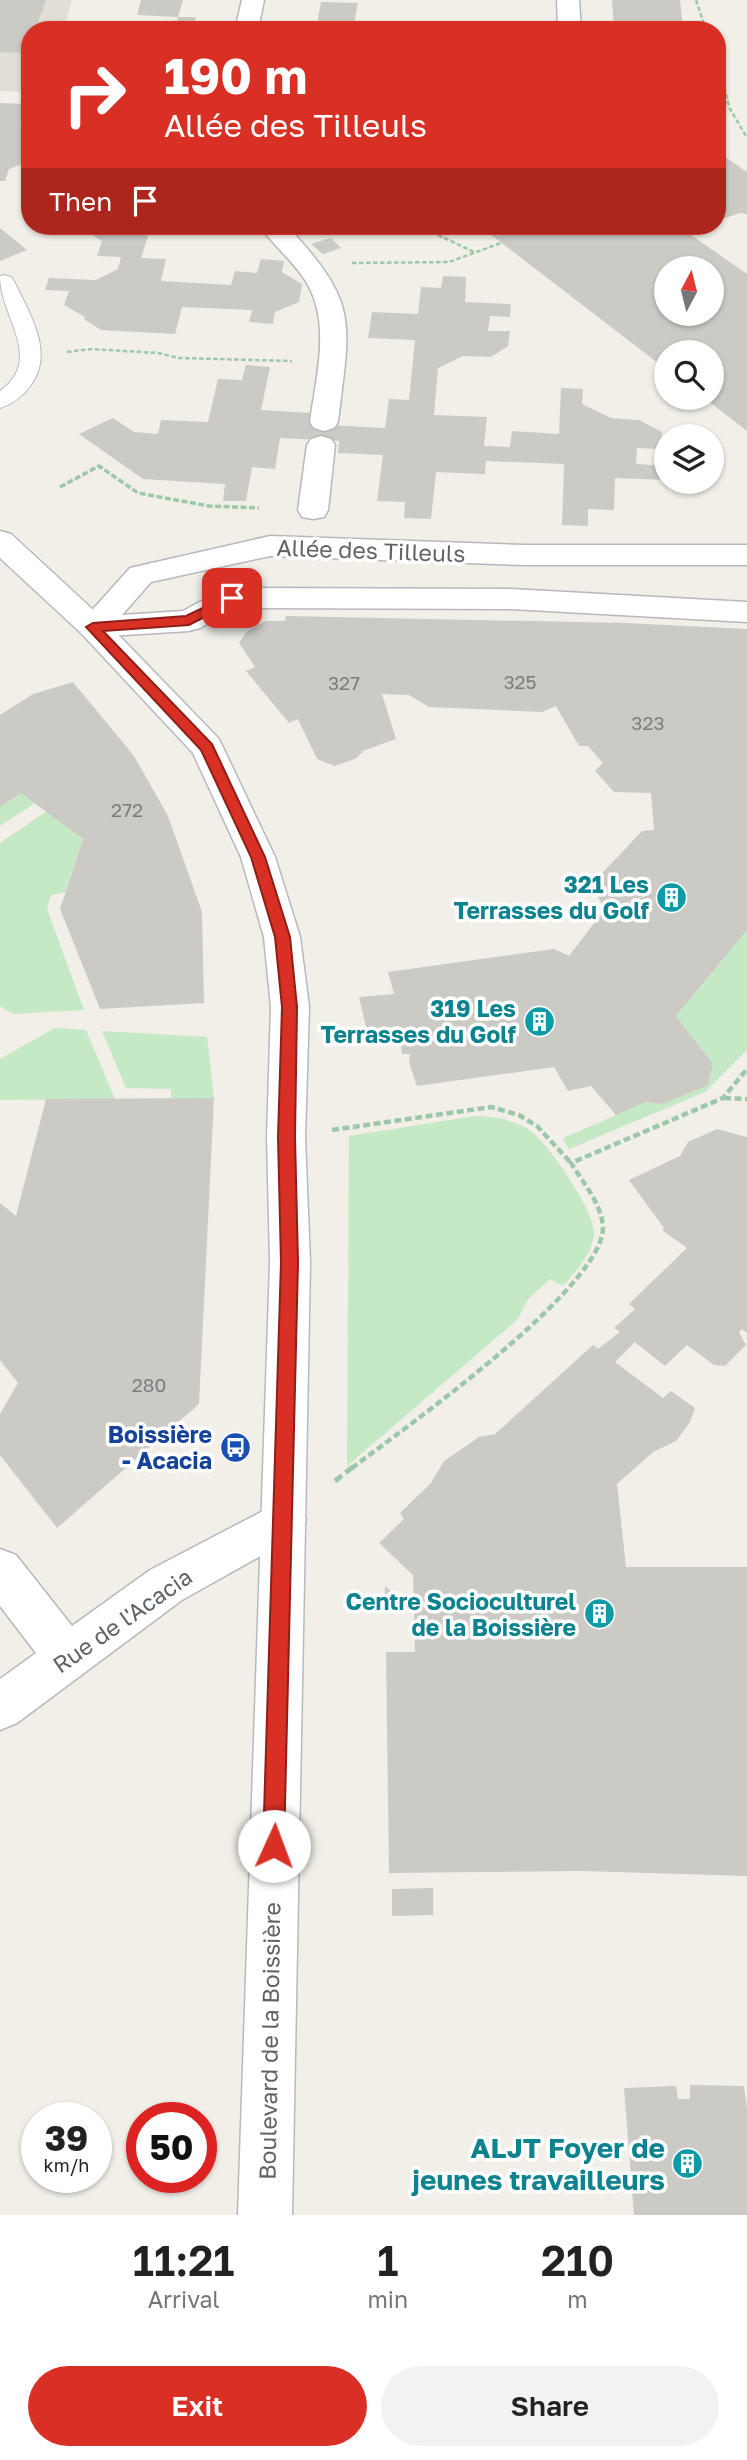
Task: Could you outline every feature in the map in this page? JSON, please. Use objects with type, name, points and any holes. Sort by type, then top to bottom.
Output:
[{"type":"street","points":[[248,21],[253,0]]},
{"type":"street","points":[[568,0],[569,21]]},
{"type":"street","points":[[281,235],[306,263],[330,302],[334,329],[313,510]]},
{"type":"street","name":"Boulevard de la Boissière","points":[[0,541],[93,627],[207,747],[258,857],[282,937],[290,1007],[286,1137],[290,1262],[265,2215]]},
{"type":"street","name":"Allée des Tilleuls","points":[[93,627],[141,575],[270,546],[603,556],[747,555]]},
{"type":"street","name":"Allée des Tilleuls","points":[[93,627],[189,621],[232,598],[511,599],[747,612]]},
{"type":"street","name":"Rue de l'Acacia","points":[[0,1707],[166,1585],[284,1520]]},
{"type":"street","points":[[0,1570],[68,1657]]},
{"type":"lane","points":[[0,401],[26,381],[32,358],[29,337],[4,281]]},
{"type":"path","points":[[695,0],[703,21]]},
{"type":"path","points":[[726,94],[729,107],[747,138]]},
{"type":"path","points":[[438,235],[475,253]]},
{"type":"path","points":[[368,262],[449,262],[501,243]]},
{"type":"path","points":[[32,358],[91,349],[158,353],[179,358],[330,362]]},
{"type":"path","points":[[60,487],[99,466],[138,493],[209,506],[313,510]]},
{"type":"path","points":[[723,1098],[747,1069]]},
{"type":"path","points":[[571,1163],[723,1098],[747,1099]]},
{"type":"path","points":[[284,1520],[440,1400],[568,1290],[597,1253],[603,1233],[598,1209],[571,1163],[538,1124],[514,1112],[491,1107],[286,1137]]},
{"type":"shaded area","points":[[0,0],[72,0],[66,21],[21,21],[21,92],[0,91]]},
{"type":"green space","points":[[21,793],[35,803],[0,826],[0,807]]},
{"type":"green space","points":[[47,811],[83,839],[65,892],[51,895],[47,909],[84,1010],[13,1014],[0,1006],[0,843]]},
{"type":"green space","points":[[747,930],[747,1050],[705,1092],[569,1149],[563,1138],[646,1102],[663,1104],[708,1085],[713,1064],[676,1016]]},
{"type":"green space","points":[[55,1028],[86,1030],[115,1099],[0,1100],[0,1059]]},
{"type":"green space","points":[[102,1031],[207,1037],[214,1098],[171,1098],[171,1089],[126,1088]]},
{"type":"green space","points":[[475,1116],[512,1122],[526,1128],[540,1139],[581,1197],[593,1226],[594,1236],[590,1250],[563,1286],[550,1279],[528,1299],[518,1319],[347,1466],[349,1136]]},
{"type":"building","points":[[0,0],[46,0],[38,21],[21,21],[21,53],[0,52]]},
{"type":"building","points":[[141,0],[183,0],[178,17],[137,15]]},
{"type":"building","points":[[612,0],[680,0],[682,21],[613,21]]},
{"type":"building","points":[[321,2],[358,3],[355,21],[318,21]]},
{"type":"building","points":[[178,17],[196,17],[195,21],[177,21]]},
{"type":"building","points":[[0,103],[21,104],[21,164],[9,169],[5,181],[0,181]]},
{"type":"building","points":[[726,158],[747,172],[747,214],[740,213],[726,218]]},
{"type":"building","points":[[0,228],[27,250],[0,261]]},
{"type":"building","points":[[92,235],[148,235],[141,258],[166,259],[161,281],[231,285],[235,271],[257,273],[261,259],[284,261],[282,272],[302,284],[299,302],[275,312],[273,324],[249,322],[252,310],[182,307],[175,334],[101,330],[64,305],[69,291],[45,290],[49,278],[96,280],[118,269],[121,257],[97,256],[102,241]]},
{"type":"building","points":[[491,235],[691,235],[721,256],[654,256],[654,326],[724,326],[724,258],[747,274],[747,431],[720,410],[724,410],[724,340],[654,340],[654,360]]},
{"type":"building","points":[[331,238],[341,248],[323,254],[311,244]]},
{"type":"building","points":[[443,276],[466,277],[465,302],[511,304],[510,317],[490,316],[488,331],[510,331],[508,346],[491,357],[463,356],[438,368],[434,415],[487,417],[484,446],[510,447],[512,431],[559,434],[561,388],[583,389],[582,404],[611,418],[639,420],[654,428],[654,449],[637,448],[636,464],[654,465],[654,480],[615,478],[614,510],[588,509],[588,526],[562,525],[564,464],[486,461],[485,474],[436,472],[431,519],[404,518],[405,502],[377,501],[383,455],[338,453],[339,441],[280,438],[275,469],[252,467],[246,501],[223,501],[225,484],[143,479],[79,434],[113,418],[134,432],[158,434],[161,420],[208,422],[218,379],[242,380],[246,365],[270,367],[261,410],[311,413],[310,424],[385,428],[389,399],[409,400],[415,340],[368,338],[372,312],[418,314],[421,287],[441,288]]},
{"type":"building","points":[[286,616],[625,623],[747,629],[747,930],[676,1016],[713,1064],[708,1085],[663,1104],[646,1102],[616,1115],[591,1086],[568,1091],[554,1067],[417,1086],[409,1062],[410,1054],[402,1054],[398,1026],[367,1031],[359,997],[394,994],[388,972],[554,949],[569,956],[605,909],[591,885],[642,831],[654,830],[651,793],[614,792],[595,771],[603,763],[588,746],[579,746],[556,706],[542,712],[429,707],[409,695],[382,694],[396,739],[363,751],[357,758],[335,766],[317,759],[298,719],[289,723],[246,671],[255,667],[239,643],[246,632],[266,621],[285,621]]},
{"type":"building","points":[[73,682],[134,756],[168,816],[202,912],[204,1003],[100,1009],[60,909],[83,839],[21,793],[0,807],[0,715],[33,694]]},
{"type":"building","points":[[214,1098],[199,1404],[57,1528],[0,1455],[0,1414],[18,1383],[0,1360],[0,1203],[16,1216],[46,1099]]},
{"type":"building","name":"Centre Socioculturel de la Boissière","points":[[717,1129],[747,1137],[747,1333],[742,1329],[739,1332],[746,1345],[725,1366],[714,1365],[687,1345],[665,1366],[635,1342],[615,1362],[663,1398],[671,1391],[695,1408],[690,1422],[676,1441],[653,1452],[617,1484],[626,1567],[747,1567],[747,1876],[582,1871],[389,1873],[386,1652],[415,1652],[413,1575],[379,1543],[404,1519],[400,1513],[431,1483],[444,1461],[479,1437],[495,1434],[593,1345],[598,1349],[620,1332],[614,1328],[635,1309],[629,1304],[687,1248],[662,1230],[664,1228],[629,1180],[680,1156],[688,1142]]},
{"type":"building","points":[[385,1586],[412,1609],[384,1609]]},
{"type":"building","points":[[433,1888],[433,1915],[392,1916],[392,1889]]},
{"type":"building","name":"ALJT Foyer de jeunes travailleurs","points":[[690,2085],[744,2086],[747,2110],[747,2215],[634,2215],[624,2088],[676,2086],[678,2099],[690,2099]]},
{"type":"place","name":"321 Les Terrasses du Golf","points":[[672,897]]},
{"type":"place","name":"319 Les Terrasses du Golf","points":[[539,1021]]},
{"type":"place","name":"Boissière - Acacia","points":[[235,1447]]},
{"type":"place","name":"Centre Socioculturel de la Boissière","points":[[599,1614]]},
{"type":"place","name":"ALJT Foyer de jeunes travailleurs","points":[[688,2163]]},
{"type":"route","points":[[232,598],[189,621],[93,627],[207,747],[258,857],[282,937],[290,1007],[286,1137],[290,1262],[274,1846]]}]
